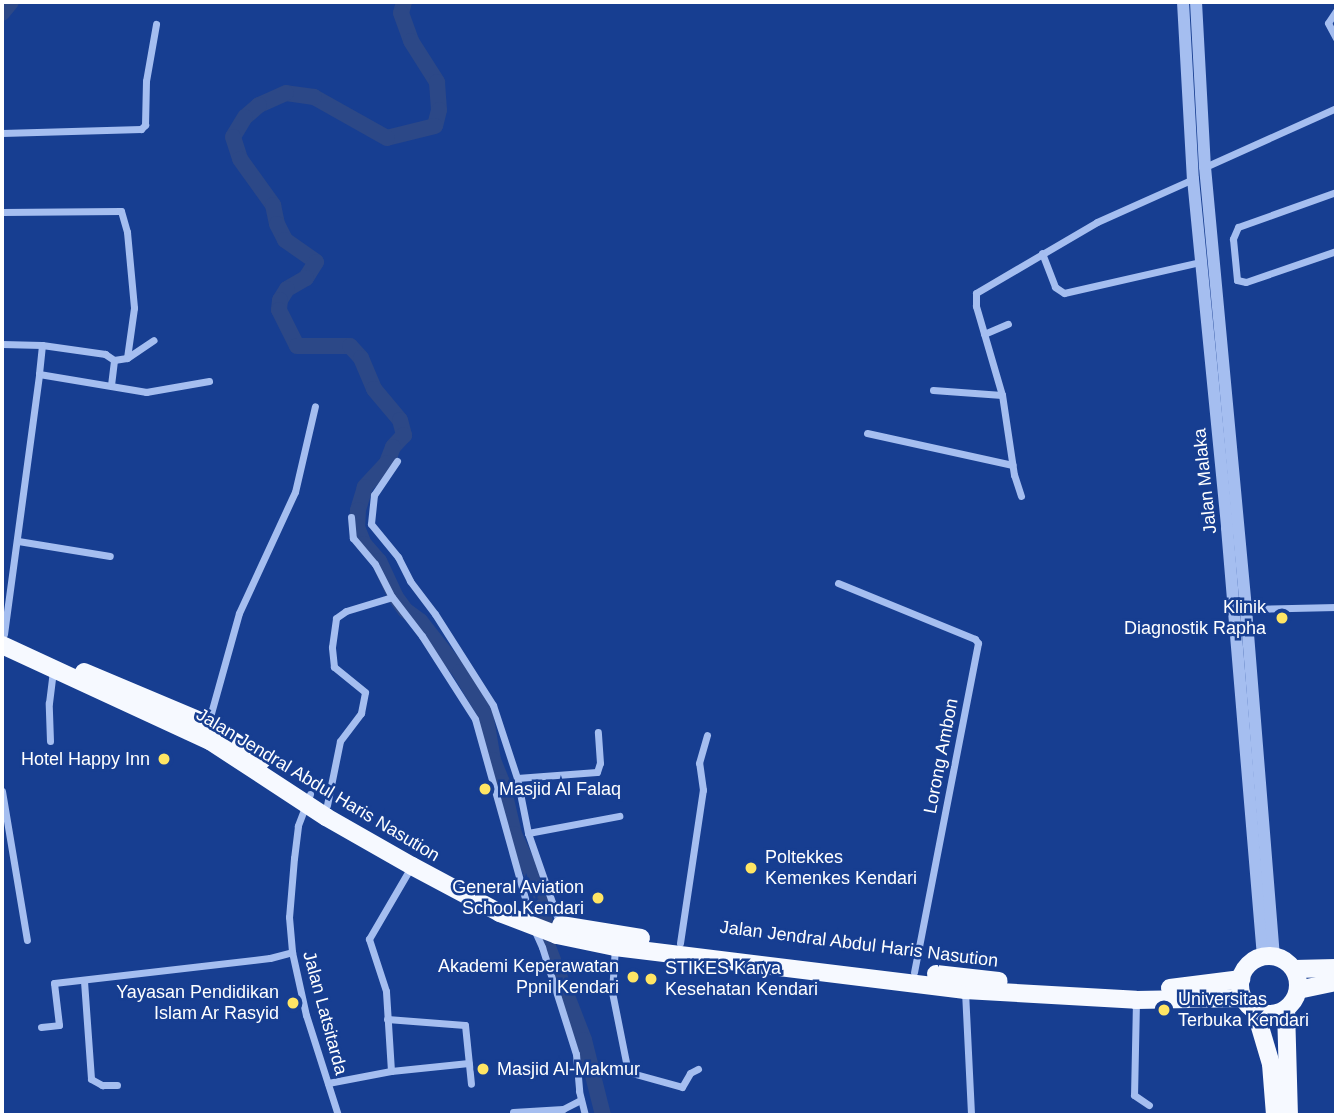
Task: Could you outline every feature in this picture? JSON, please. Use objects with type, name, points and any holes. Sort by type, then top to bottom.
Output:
[{"type":"highway","name":"Jalan Jendral Abdul Haris Nasution","points":[[2,637],[142,699],[208,724],[308,799],[327,805],[503,909]]},
{"type":"highway","name":"Jalan Jendral Abdul Haris Nasution","points":[[2,637],[53,669],[110,698],[210,741],[308,799],[412,866],[534,923],[615,947],[914,972],[1051,992],[1136,1000],[1249,1004]]},
{"type":"highway","name":"Jalan Jendral Abdul Haris Nasution","points":[[559,930],[680,943],[748,957],[965,990],[1051,992],[1159,989],[1241,979]]},
{"type":"highway","points":[[1275,1115],[1271,1065],[1241,979],[1248,964],[1268,956],[1285,960],[1294,968],[1298,990],[1286,1009],[1289,1115]]},
{"type":"highway","points":[[1294,968],[1336,968]]},
{"type":"highway","points":[[1298,990],[1336,982]]},
{"type":"highway","points":[[1249,1004],[1276,1013],[1286,1009]]},
{"type":"street","name":"Jalan Malaka","points":[[1183,2],[1200,262],[1212,314],[1247,609],[1268,956]]},
{"type":"street","name":"Jalan Malaka","points":[[1196,2],[1208,166],[1212,314],[1225,504],[1268,956]]},
{"type":"street","points":[[1336,11],[1328,23],[1336,38]]},
{"type":"street","points":[[2,133],[141,130],[145,125],[146,81],[156,24]]},
{"type":"street","points":[[1208,166],[1336,108]]},
{"type":"street","points":[[1021,496],[1013,465],[1002,395],[975,302],[977,290],[1097,222],[1193,179]]},
{"type":"street","points":[[1336,192],[1238,227],[1233,239],[1237,280],[1246,282],[1336,251]]},
{"type":"street","points":[[2,212],[121,211],[127,232],[134,308],[127,358]]},
{"type":"street","points":[[1042,253],[1055,287],[1063,293],[1200,262]]},
{"type":"street","points":[[984,334],[1008,324]]},
{"type":"street","points":[[2,344],[42,345],[105,354],[114,360],[127,358],[154,340]]},
{"type":"street","points":[[2,637],[18,541],[42,345]]},
{"type":"street","points":[[111,385],[114,360]]},
{"type":"street","points":[[39,374],[146,392],[209,381]]},
{"type":"street","points":[[933,390],[1002,395]]},
{"type":"street","points":[[208,724],[239,613],[295,492],[314,406]]},
{"type":"street","points":[[867,433],[1013,465]]},
{"type":"street","points":[[397,461],[374,495],[371,524],[398,557],[410,581],[435,614],[493,705],[517,778],[528,833],[559,930]]},
{"type":"street","points":[[351,517],[353,538],[374,564],[392,597],[475,719],[534,923],[576,1054],[585,1115]]},
{"type":"street","points":[[18,541],[110,556]]},
{"type":"street","name":"Lorong Ambon","points":[[838,583],[975,639],[978,643],[914,972]]},
{"type":"street","points":[[327,805],[340,741],[361,713],[365,692],[334,667],[332,648],[336,618],[346,611],[392,597]]},
{"type":"street","points":[[1247,609],[1336,607]]},
{"type":"street","points":[[50,741],[49,703],[53,669]]},
{"type":"street","points":[[517,778],[597,772],[600,763],[598,733]]},
{"type":"street","points":[[680,943],[703,790],[699,763],[707,735]]},
{"type":"street","points":[[2,791],[27,940]]},
{"type":"street","name":"Jalan Latsitarda","points":[[308,799],[298,826],[291,879],[292,952],[306,1016],[338,1115]]},
{"type":"street","points":[[528,833],[619,816]]},
{"type":"street","points":[[391,1071],[385,982],[369,939],[412,866]]},
{"type":"street","points":[[615,947],[612,992],[628,1072],[682,1087],[690,1073],[698,1069]]},
{"type":"street","points":[[41,1027],[59,1025],[54,983],[270,958],[292,952]]},
{"type":"street","points":[[84,981],[91,1079],[102,1085],[117,1085]]},
{"type":"street","points":[[965,990],[971,1115]]},
{"type":"street","points":[[1136,1000],[1134,1095],[1149,1105]]},
{"type":"street","points":[[387,1018],[465,1026],[471,1084]]},
{"type":"street","points":[[328,1083],[391,1071],[469,1063]]},
{"type":"street","points":[[513,1112],[563,1109],[581,1100]]},
{"type":"waterway","points":[[2,13],[11,2]]},
{"type":"waterway","points":[[404,2],[401,13],[411,41],[437,82],[439,110],[435,126],[387,138],[314,97],[286,93],[259,105],[245,117],[233,137],[240,159],[273,205],[277,224],[285,240],[316,262],[306,278],[287,289],[280,300],[279,310],[297,346],[350,346],[361,358],[374,389],[400,420],[404,435],[393,447],[387,463],[365,487],[358,510],[357,527],[364,544],[379,561],[395,596],[405,610],[420,621],[460,672],[485,713],[493,760],[502,782],[514,834],[541,894],[548,947],[584,1040],[603,1115]]},
{"type":"place","name":"Klinik Diagnostik Rapha","points":[[1282,618]]},
{"type":"place","name":"Hotel Happy Inn","points":[[164,759]]},
{"type":"place","name":"Masjid Al Falaq","points":[[485,789]]},
{"type":"place","name":"Poltekkes Kemenkes Kendari","points":[[751,868]]},
{"type":"place","name":"General Aviation School Kendari","points":[[598,898]]},
{"type":"place","name":"Akademi Keperawatan Ppni Kendari","points":[[633,977]]},
{"type":"place","name":"STIKES Karya Kesehatan Kendari","points":[[651,979]]},
{"type":"place","name":"Yayasan Pendidikan Islam Ar Rasyid","points":[[293,1003]]},
{"type":"place","name":"Universitas Terbuka Kendari","points":[[1164,1010]]},
{"type":"place","name":"Masjid Al-Makmur","points":[[483,1069]]}]
